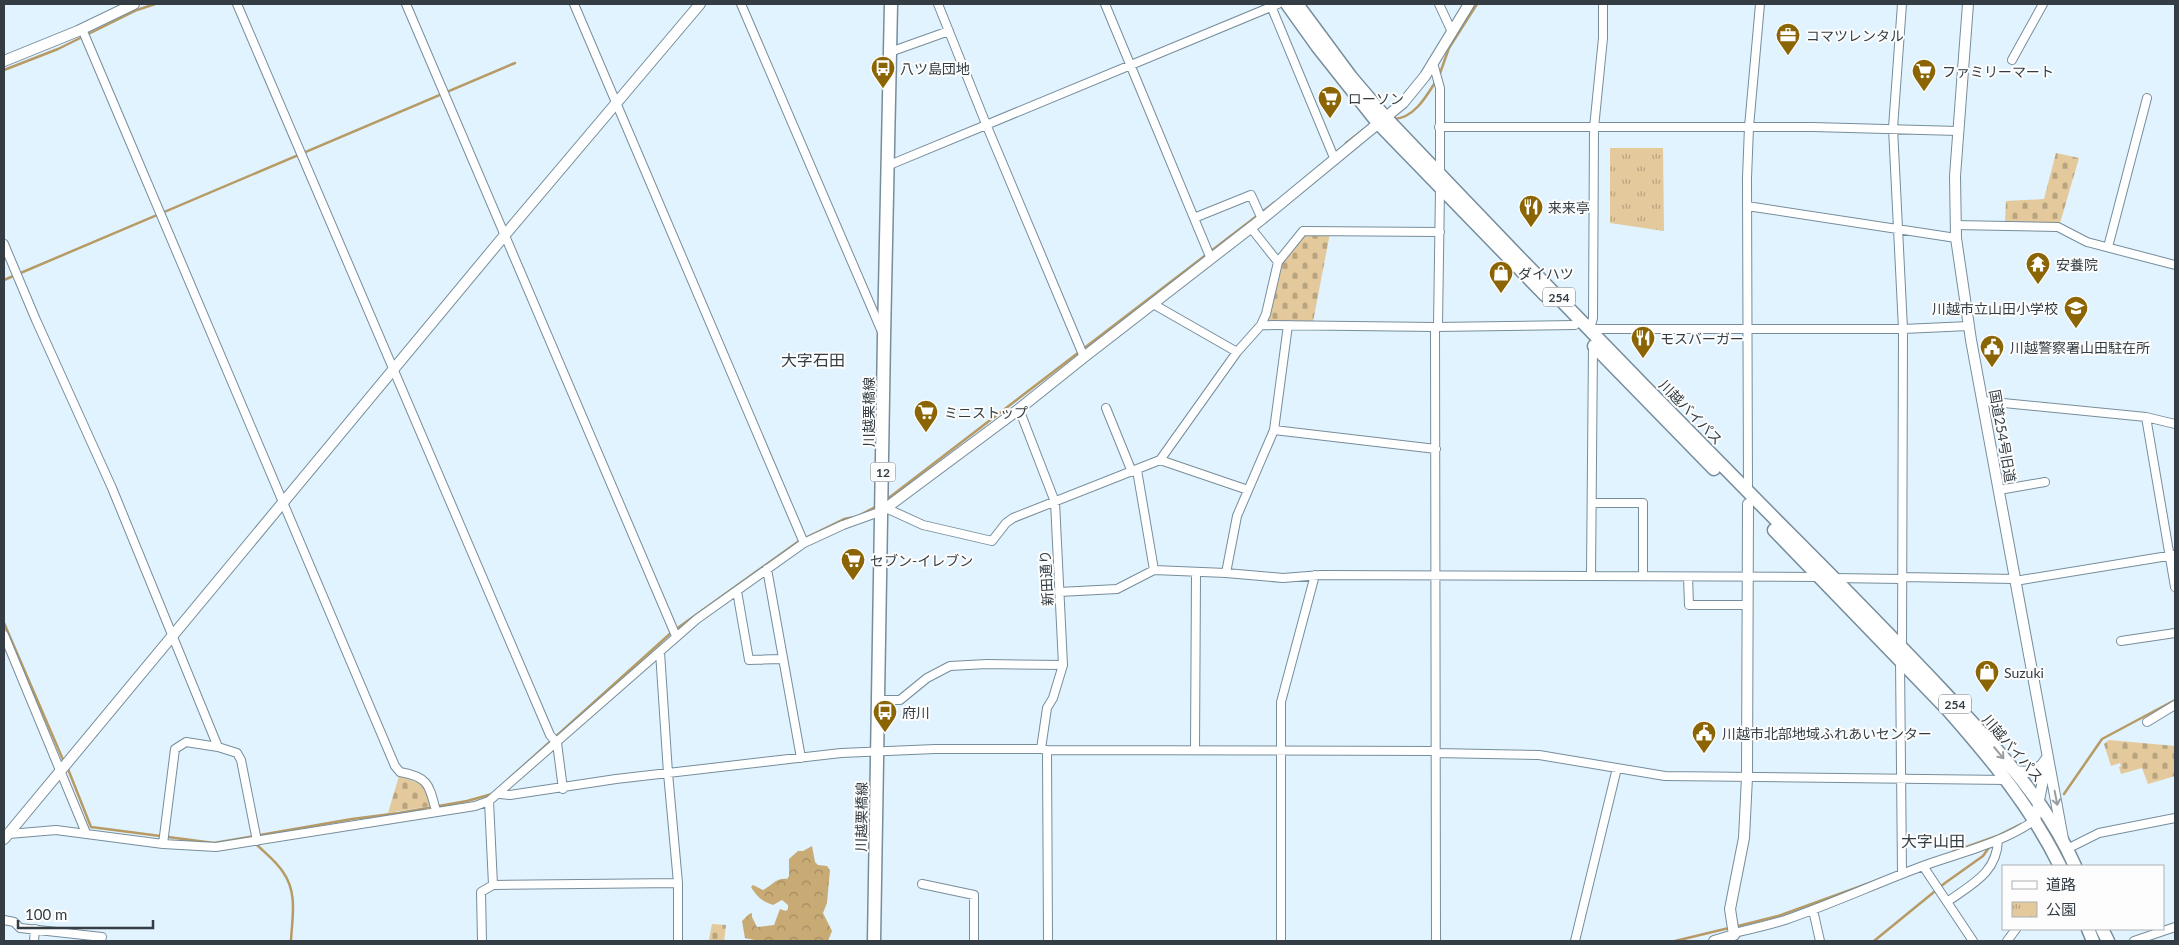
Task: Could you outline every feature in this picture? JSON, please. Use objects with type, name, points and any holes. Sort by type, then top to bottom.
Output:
[{"type":"main road","name":"川越栗橋線","points":[[874,941],[878,700],[885,510],[884,337],[891,4]]},
{"type":"main road","name":"川越バイパス","points":[[1287,4],[1334,68],[1382,120],[1440,188],[1593,345],[1748,498],[1834,578],[1948,710],[2010,775],[2040,801],[2065,844]]},
{"type":"main road","name":"川越バイパス","points":[[1297,4],[1382,120],[1440,174],[1590,329],[1819,577],[1901,654]]},
{"type":"main road","name":"川越バイパス","points":[[2010,775],[2035,820]]},
{"type":"main road","name":"254","points":[[2035,820],[2059,865]]},
{"type":"main road","name":"254","points":[[2065,844],[2075,865]]},
{"type":"street","points":[[4,61],[82,29],[134,4]]},
{"type":"street","points":[[237,4],[550,735],[556,743],[563,789]]},
{"type":"street","points":[[406,4],[676,636]]},
{"type":"street","points":[[574,4],[804,543]]},
{"type":"street","points":[[6,837],[504,236],[700,4]]},
{"type":"street","points":[[741,4],[884,337]]},
{"type":"street","points":[[938,4],[986,124],[1084,357]]},
{"type":"street","points":[[1106,4],[1211,259]]},
{"type":"street","points":[[1439,4],[1452,32]]},
{"type":"street","points":[[6,837],[56,830],[163,844],[216,847],[475,806],[489,801],[500,794],[676,636],[804,543],[843,524],[885,510],[1019,409],[1335,160],[1413,92],[1469,4]]},
{"type":"street","points":[[1603,4],[1603,38],[1594,128],[1593,318],[1590,329],[1903,329],[1968,326]]},
{"type":"street","points":[[1734,933],[1730,909],[1744,838],[1746,777],[1748,605],[1747,206],[1749,127],[1760,4]]},
{"type":"street","points":[[1902,4],[1893,128],[1903,329],[1902,874]]},
{"type":"street","name":"国道254号旧道","points":[[1968,4],[1958,131],[1956,238],[1968,326],[2047,758],[2065,844]]},
{"type":"street","points":[[2012,60],[2043,4]]},
{"type":"street","points":[[887,166],[1275,5],[1335,160]]},
{"type":"street","points":[[82,29],[395,766],[400,772],[413,774],[430,786],[436,811]]},
{"type":"street","points":[[890,52],[949,31]]},
{"type":"street","points":[[1433,63],[1440,88],[1440,174]]},
{"type":"street","points":[[2108,247],[2147,98]]},
{"type":"street","points":[[1440,127],[1893,128],[1958,131]]},
{"type":"street","points":[[1436,941],[1436,449],[1440,188]]},
{"type":"street","points":[[1194,218],[1251,195],[1262,219]]},
{"type":"street","points":[[1747,206],[1956,238]]},
{"type":"street","points":[[1955,224],[2058,227],[2087,242],[2175,265]]},
{"type":"street","points":[[1251,228],[1278,262]]},
{"type":"street","points":[[885,510],[923,526],[992,541],[1006,523],[1013,518],[1160,460],[1237,352],[1260,325],[1266,314],[1278,262],[1303,231],[1440,232]]},
{"type":"street","points":[[4,244],[112,488],[218,747]]},
{"type":"street","points":[[1153,304],[1237,352]]},
{"type":"street","points":[[1260,325],[1437,327],[1574,325]]},
{"type":"street","points":[[1226,573],[1233,533],[1248,490],[1274,430],[1288,325]]},
{"type":"street","points":[[1592,576],[1593,345]]},
{"type":"street","points":[[1983,401],[2146,417],[2175,424]]},
{"type":"street","points":[[1106,408],[1134,471],[1154,570]]},
{"type":"street","name":"新田通り","points":[[1019,409],[1056,502],[1063,665],[1047,708],[1044,749],[1048,941]]},
{"type":"street","points":[[2146,417],[2173,555],[2175,587]]},
{"type":"street","points":[[1274,430],[1436,449]]},
{"type":"street","points":[[1160,460],[1248,490]]},
{"type":"street","points":[[1999,490],[2045,482]]},
{"type":"street","points":[[1592,503],[1643,503],[1643,576]]},
{"type":"street","points":[[1834,578],[2015,580],[2173,555]]},
{"type":"street","points":[[767,569],[801,758]]},
{"type":"street","points":[[1059,592],[1117,590],[1154,570],[1283,578],[1315,575],[1819,577]]},
{"type":"street","points":[[1196,573],[1196,750]]},
{"type":"street","points":[[1281,941],[1281,702],[1315,575]]},
{"type":"street","points":[[1688,577],[1689,605],[1748,605]]},
{"type":"street","points":[[737,591],[749,660],[782,659]]},
{"type":"street","points":[[2121,641],[2175,633]]},
{"type":"street","points":[[4,635],[86,833]]},
{"type":"street","points":[[660,652],[668,774],[678,883],[678,941]]},
{"type":"street","points":[[878,700],[900,700],[926,678],[950,666],[987,664],[1063,665]]},
{"type":"street","points":[[2147,722],[2175,705]]},
{"type":"street","points":[[163,844],[175,749],[186,742],[218,747],[237,753],[241,760],[258,840]]},
{"type":"street","points":[[500,794],[510,795],[563,789],[616,779],[841,753],[878,751],[1044,749],[1436,752],[1539,755],[1665,776],[1901,779],[2010,775],[2034,771],[2043,765],[2047,758]]},
{"type":"street","points":[[1714,941],[1730,937],[1734,933],[1813,910],[1902,874],[1998,840],[2035,820],[2047,758]]},
{"type":"street","points":[[1576,941],[1617,768]]},
{"type":"street","points":[[489,801],[492,885]]},
{"type":"street","points":[[2065,844],[2099,833],[2175,818]]},
{"type":"street","points":[[1947,902],[1988,871],[1996,860],[1998,840]]},
{"type":"street","points":[[1924,866],[1973,941]]},
{"type":"street","points":[[482,941],[481,892],[492,885],[678,883]]},
{"type":"street","points":[[922,884],[974,894],[974,941]]},
{"type":"street","points":[[1813,910],[1820,941]]},
{"type":"street","points":[[4,920],[14,922],[20,928],[35,928],[102,938]]},
{"type":"street","points":[[2134,941],[2175,927]]},
{"type":"street","points":[[34,941],[35,928]]},
{"type":"street","points":[[2007,941],[2015,930]]},
{"type":"green space","points":[[1610,148],[1663,148],[1664,231],[1610,223]]},
{"type":"green space","points":[[2056,153],[2079,158],[2060,223],[2005,222],[2006,201],[2044,199]]},
{"type":"green space","points":[[1304,233],[1330,233],[1313,322],[1269,322],[1267,320],[1281,263]]},
{"type":"green space","points":[[2109,740],[2175,746],[2175,776],[2148,784],[2142,768],[2121,774],[2120,763],[2111,766],[2104,744]]},
{"type":"green space","points":[[399,776],[425,785],[432,802],[430,806],[388,813]]},
{"type":"green space","points":[[812,846],[815,862],[818,865],[827,866],[830,870],[827,903],[823,913],[832,931],[828,941],[759,941],[745,938],[742,921],[749,914],[752,913],[757,927],[774,925],[780,909],[786,911],[788,909],[788,905],[782,900],[773,905],[763,900],[751,887],[753,885],[763,890],[777,881],[787,879],[789,876],[789,859],[798,851],[803,851]]},
{"type":"green space","points":[[712,924],[726,925],[724,941],[705,941],[709,940]]},
{"type":"waterway","points":[[4,70],[58,49],[137,10],[155,4]]},
{"type":"waterway","points":[[1439,76],[1449,48],[1477,4]]},
{"type":"waterway","points":[[4,280],[515,63]]},
{"type":"waterway","points":[[1394,119],[1408,115],[1419,106],[1436,81]]},
{"type":"waterway","points":[[1346,143],[1367,127]]},
{"type":"waterway","points":[[886,500],[1275,202]]},
{"type":"waterway","points":[[860,515],[877,506]]},
{"type":"waterway","points":[[503,784],[672,632],[799,541],[844,519],[855,517]]},
{"type":"waterway","points":[[4,623],[64,762]]},
{"type":"waterway","points":[[2064,794],[2102,739],[2175,700]]},
{"type":"waterway","points":[[68,769],[91,827],[214,843],[352,819],[399,813],[467,801],[492,794]]},
{"type":"waterway","points":[[1952,852],[1997,836],[2021,824]]},
{"type":"waterway","points":[[256,844],[280,868],[291,888],[293,906],[291,941]]},
{"type":"waterway","points":[[1874,941],[1945,883],[1983,856],[1990,846]]},
{"type":"waterway","points":[[1734,927],[1778,916],[1886,877]]},
{"type":"waterway","points":[[1675,941],[1729,928]]},
{"type":"place","name":"コマツレンタル","points":[[1788,56]]},
{"type":"place","name":"八ツ島団地","points":[[883,89]]},
{"type":"place","name":"ファミリーマート","points":[[1924,92]]},
{"type":"place","name":"ローソン","points":[[1330,119]]},
{"type":"place","name":"来来亭","points":[[1531,228]]},
{"type":"place","name":"安養院","points":[[2038,285]]},
{"type":"place","name":"ダイハツ","points":[[1501,294]]},
{"type":"place","name":"川越市立山田小学校","points":[[2076,329]]},
{"type":"place","name":"モスバーガー","points":[[1643,359]]},
{"type":"place","name":"川越警察署山田駐在所","points":[[1992,368]]},
{"type":"place","name":"ミニストップ","points":[[926,433]]},
{"type":"place","name":"セブン-イレブン","points":[[853,581]]},
{"type":"place","name":"Suzuki","points":[[1987,693]]},
{"type":"place","name":"府川","points":[[885,733]]},
{"type":"place","name":"川越市北部地域ふれあいセンター","points":[[1704,754]]},
{"type":"district","name":"大字石田","points":[[813,359]]},
{"type":"district","name":"大字山田","points":[[1933,840]]}]
